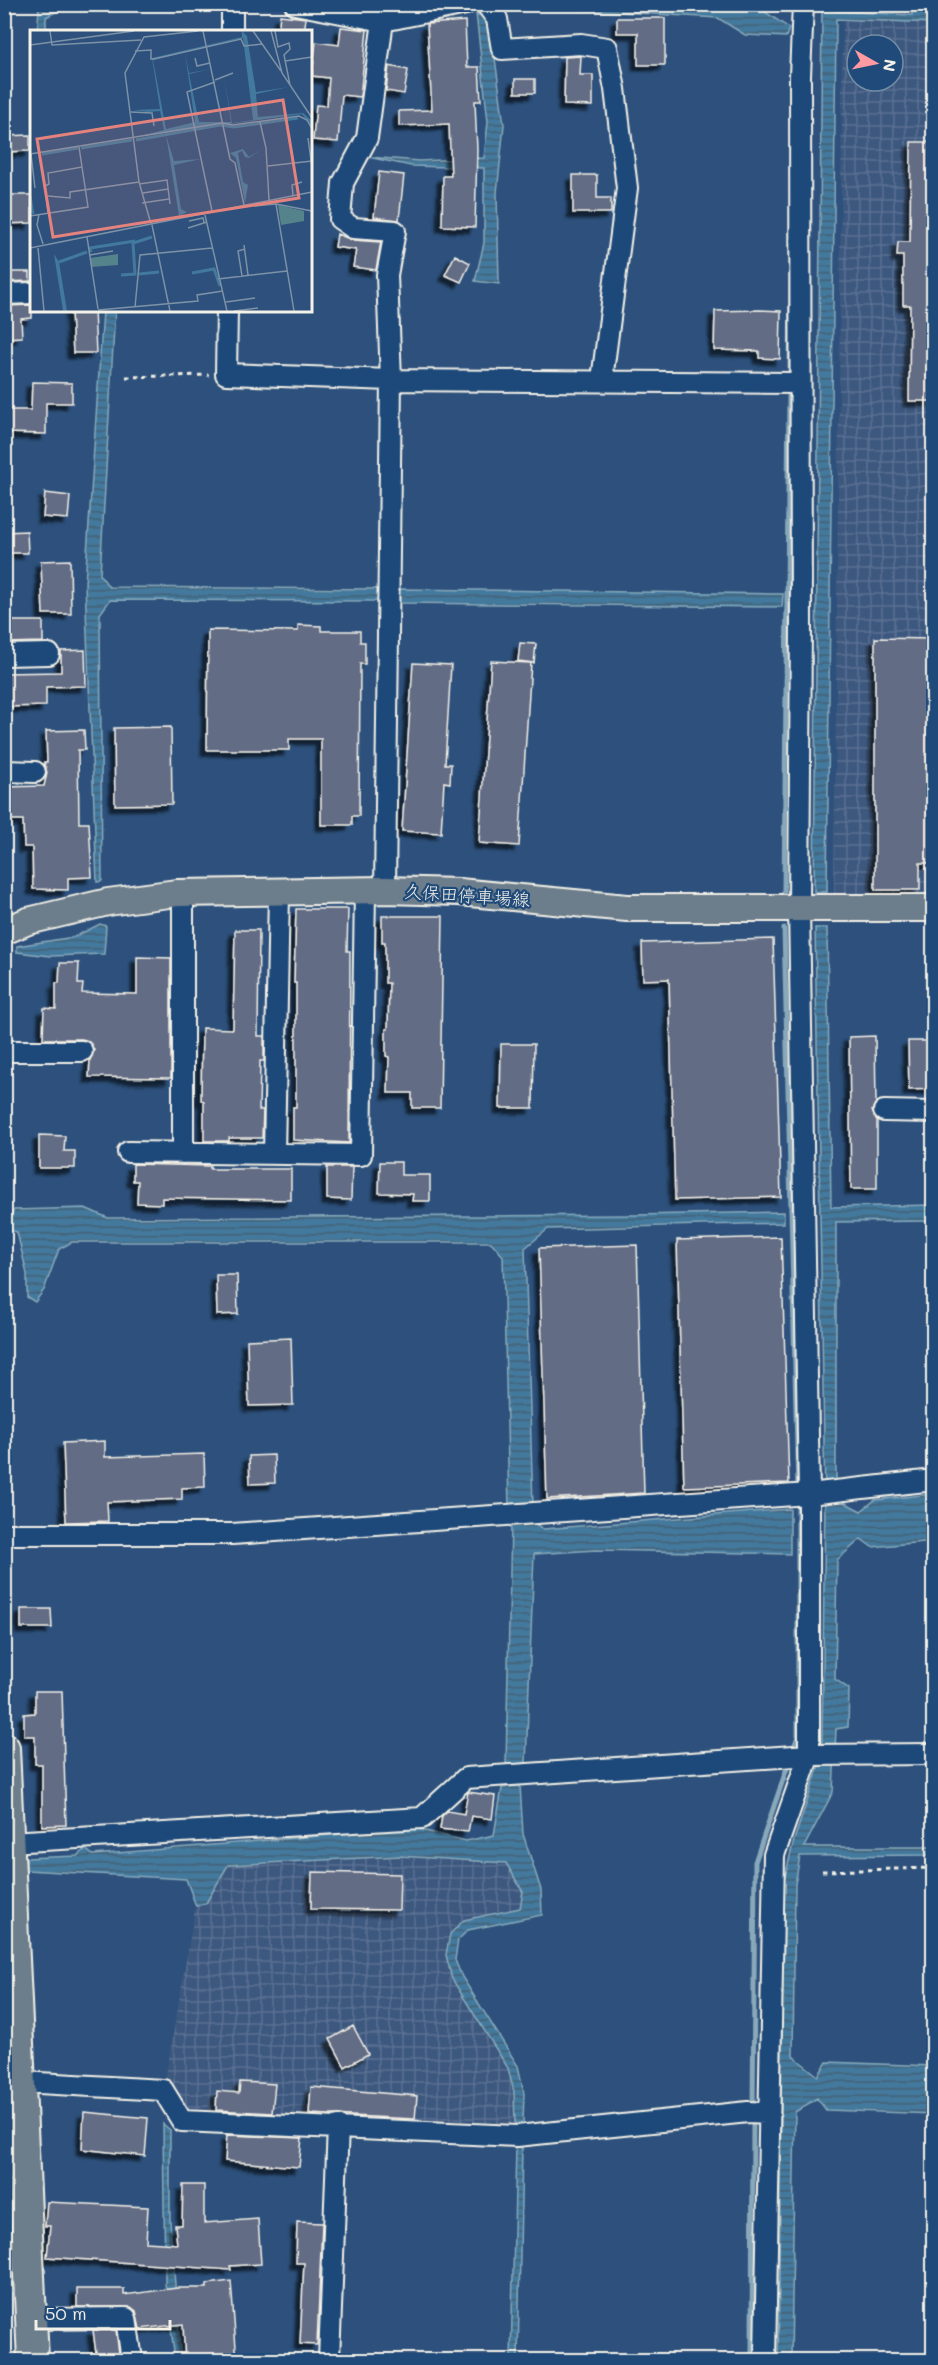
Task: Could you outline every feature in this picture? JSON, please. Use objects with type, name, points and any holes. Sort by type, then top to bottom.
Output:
[{"type":"highway","points":[[4,1748],[9,1842],[8,1904],[21,2082],[33,2361]]},
{"type":"main road","name":"久保田停車場線","points":[[4,931],[28,921],[108,902],[183,893],[375,890],[459,892],[627,908],[933,908]]},
{"type":"street","points":[[232,4],[232,30]]},
{"type":"street","points":[[295,4],[383,21],[465,5]]},
{"type":"street","points":[[486,4],[497,19],[502,49],[581,44],[607,48],[615,89],[627,188],[603,372],[608,381]]},
{"type":"street","points":[[765,2361],[758,2113],[774,1855],[804,1756],[806,1494],[799,908],[800,76],[803,4]]},
{"type":"street","points":[[128,1152],[361,1155],[388,596],[391,380],[387,275],[395,231],[353,228],[340,219],[343,183],[367,138],[383,21]]},
{"type":"street","points":[[4,294],[30,293]]},
{"type":"street","points":[[227,312],[226,374],[391,380],[800,383]]},
{"type":"street","points":[[4,655],[49,654]]},
{"type":"street","points":[[4,771],[35,772]]},
{"type":"street","points":[[274,1154],[279,891]]},
{"type":"street","points":[[183,893],[183,1153]]},
{"type":"street","points":[[4,1051],[82,1051]]},
{"type":"street","points":[[884,1111],[933,1112]]},
{"type":"street","points":[[4,1534],[232,1534],[806,1494],[933,1480]]},
{"type":"street","points":[[9,1842],[422,1818],[466,1778],[804,1756],[933,1754]]},
{"type":"street","points":[[21,2082],[163,2090],[182,2121],[338,2126],[517,2136],[758,2113]]},
{"type":"street","points":[[330,2361],[338,2126]]},
{"type":"street","points":[[32,2319],[126,2318],[132,2361]]},
{"type":"path","points":[[126,377],[226,374]]},
{"type":"path","points":[[822,1871],[933,1868]]},
{"type":"shaded area","points":[[69,4],[46,17],[46,30],[37,30],[39,10],[36,5]]},
{"type":"shaded area","points":[[505,5],[689,9],[700,5],[755,5],[789,28],[786,37],[745,35],[718,18]]},
{"type":"shaded area","points":[[822,5],[838,5],[837,11],[912,15],[913,5],[934,5],[933,23],[836,19],[827,892],[814,892]]},
{"type":"shaded area","points":[[843,5],[933,5],[933,896],[834,896]]},
{"type":"shaded area","points":[[481,12],[490,21],[504,125],[497,193],[499,284],[475,281],[484,243],[484,168],[411,166],[368,157],[419,161],[484,158],[488,122],[476,13]]},
{"type":"shaded area","points":[[103,312],[115,312],[100,575],[109,587],[379,589],[379,601],[110,600],[100,614],[102,881],[97,882],[85,584]]},
{"type":"shaded area","points":[[398,589],[783,594],[782,607],[398,603]]},
{"type":"shaded area","points":[[100,924],[106,926],[104,954],[50,956],[17,952],[17,946],[74,937]]},
{"type":"shaded area","points":[[815,928],[827,928],[831,1207],[934,1205],[933,1221],[836,1222],[836,1498],[861,1511],[875,1500],[933,1494],[934,1541],[872,1547],[861,1539],[837,1560],[835,1679],[849,1689],[848,1727],[836,1729],[833,1792],[804,1847],[933,1847],[934,1855],[800,1856],[795,1884],[793,2056],[818,2076],[827,2062],[933,2066],[934,2114],[826,2110],[817,2098],[795,2112],[791,2360],[778,2360],[784,1881],[794,1840],[819,1766],[828,1765],[829,1745],[822,1744],[825,1500]]},
{"type":"shaded area","points":[[85,1208],[108,1218],[784,1212],[784,1223],[548,1229],[525,1248],[533,1506],[509,1509],[503,1256],[491,1242],[72,1242],[59,1249],[44,1290],[35,1302],[27,1297],[27,1274],[17,1232],[8,1230],[7,1219],[14,1210]]},
{"type":"shaded area","points":[[790,1509],[790,1554],[596,1550],[534,1554],[526,1763],[506,1765],[511,1523],[532,1522],[543,1529]]},
{"type":"shaded area","points":[[520,1785],[523,1834],[541,1890],[542,1915],[468,1930],[458,1940],[455,1960],[462,1977],[518,2066],[524,2092],[523,2125],[515,2124],[514,2092],[508,2068],[452,1979],[446,1955],[450,1934],[464,1920],[520,1908],[523,1892],[506,1863],[400,1856],[228,1865],[206,1903],[196,1906],[186,1879],[26,1870],[26,1858],[78,1856],[85,1849],[93,1855],[414,1828],[466,1841],[494,1835],[502,1788]]},
{"type":"shaded area","points":[[400,1856],[506,1863],[521,1856],[531,1911],[458,1929],[451,1970],[518,2075],[519,2125],[515,2124],[510,2130],[190,2112],[165,2081],[202,1869],[227,1865]]},
{"type":"shaded area","points":[[163,2124],[170,2130],[170,2221],[181,2360],[175,2360],[165,2283]]},
{"type":"shaded area","points":[[516,2146],[522,2148],[518,2360],[511,2360]]},
{"type":"building","points":[[280,15],[306,18],[304,30],[278,30]]},
{"type":"building","points":[[617,18],[665,18],[665,65],[638,65],[638,33],[617,33]]},
{"type":"building","points":[[465,21],[467,67],[479,67],[481,101],[475,101],[477,150],[475,227],[442,226],[443,176],[451,176],[449,124],[399,126],[399,111],[432,110],[427,24]]},
{"type":"building","points":[[341,27],[367,30],[360,97],[342,95],[338,142],[313,140],[316,105],[327,106],[329,78],[312,76],[316,42],[339,45]]},
{"type":"building","points":[[581,56],[580,75],[593,75],[593,106],[564,105],[565,57]]},
{"type":"building","points":[[389,66],[408,70],[404,94],[386,91]]},
{"type":"building","points":[[515,79],[535,79],[535,93],[515,93]]},
{"type":"building","points":[[30,135],[30,151],[4,152],[4,136]]},
{"type":"building","points":[[911,142],[933,142],[933,401],[909,401],[910,305],[903,305],[903,256],[897,256],[898,242],[910,242]]},
{"type":"building","points":[[379,172],[404,175],[399,220],[374,217]]},
{"type":"building","points":[[573,175],[597,175],[597,198],[611,198],[611,213],[573,213]]},
{"type":"building","points":[[4,195],[30,195],[30,223],[4,224]]},
{"type":"building","points":[[337,234],[352,240],[381,242],[376,270],[353,267],[356,250],[335,247]]},
{"type":"building","points":[[455,255],[470,263],[461,282],[445,275]]},
{"type":"building","points":[[5,272],[30,272],[30,281],[5,282]]},
{"type":"building","points":[[30,305],[32,318],[21,319],[22,337],[4,338],[6,306]]},
{"type":"building","points":[[715,311],[781,311],[780,359],[759,358],[759,351],[714,350]]},
{"type":"building","points":[[71,312],[94,312],[96,353],[73,353]]},
{"type":"building","points":[[32,382],[72,383],[72,403],[46,403],[46,434],[4,433],[4,410],[31,410]]},
{"type":"building","points":[[45,493],[70,496],[68,519],[43,517]]},
{"type":"building","points":[[27,531],[28,553],[4,553],[4,532]]},
{"type":"building","points":[[70,560],[71,614],[43,614],[41,561]]},
{"type":"building","points":[[4,621],[43,621],[43,642],[4,643]]},
{"type":"building","points":[[298,625],[321,626],[321,631],[360,631],[360,642],[365,642],[365,664],[360,664],[359,816],[352,816],[352,825],[321,825],[321,739],[289,739],[289,750],[207,750],[208,630],[298,631]]},
{"type":"building","points":[[875,638],[933,639],[931,863],[920,863],[920,890],[875,890]]},
{"type":"building","points":[[520,643],[536,644],[534,663],[518,661]]},
{"type":"building","points":[[85,650],[86,686],[46,687],[46,706],[4,707],[4,673],[61,672],[61,651]]},
{"type":"building","points":[[491,661],[531,663],[519,846],[479,843]]},
{"type":"building","points":[[413,663],[451,665],[445,764],[451,764],[450,783],[444,782],[441,833],[402,831]]},
{"type":"building","points":[[171,727],[172,804],[115,805],[114,728]]},
{"type":"building","points":[[84,730],[85,750],[78,750],[79,823],[89,823],[92,877],[68,878],[68,890],[33,889],[32,847],[24,847],[23,820],[9,820],[8,801],[4,801],[4,787],[44,786],[47,773],[44,762],[47,762],[46,731]]},
{"type":"building","points":[[296,909],[348,909],[347,951],[350,951],[349,1143],[293,1140],[293,1107],[296,1107],[296,983],[294,983]]},
{"type":"building","points":[[382,916],[443,916],[440,1108],[412,1108],[412,1093],[388,1093],[389,1057],[386,1056],[386,1029],[388,1029],[389,983],[385,983],[385,942],[382,942]]},
{"type":"building","points":[[235,930],[259,930],[258,1036],[264,1036],[264,1061],[260,1061],[259,1110],[263,1110],[262,1138],[204,1141],[204,1101],[201,1100],[202,1028],[233,1029]]},
{"type":"building","points":[[773,939],[781,1197],[675,1200],[669,979],[643,980],[642,943]]},
{"type":"building","points":[[137,957],[171,958],[171,1078],[89,1077],[90,1060],[94,1050],[88,1041],[43,1039],[44,1008],[56,1009],[56,983],[59,983],[60,963],[79,963],[78,984],[83,984],[82,993],[137,994]]},
{"type":"building","points":[[875,1036],[876,1103],[872,1111],[877,1120],[877,1189],[851,1189],[849,1037]]},
{"type":"building","points":[[908,1041],[933,1041],[933,1089],[909,1090]]},
{"type":"building","points":[[501,1044],[534,1044],[533,1108],[500,1108]]},
{"type":"building","points":[[39,1135],[65,1136],[64,1151],[75,1151],[75,1168],[39,1168]]},
{"type":"building","points":[[380,1162],[401,1162],[401,1175],[430,1175],[430,1201],[412,1201],[413,1194],[379,1193]]},
{"type":"building","points":[[133,1164],[210,1166],[210,1169],[291,1169],[291,1200],[162,1198],[162,1204],[137,1203],[138,1181],[133,1181]]},
{"type":"building","points":[[327,1167],[352,1167],[351,1200],[327,1199]]},
{"type":"building","points":[[781,1237],[789,1483],[684,1487],[677,1240]]},
{"type":"building","points":[[637,1245],[644,1493],[547,1499],[539,1248]]},
{"type":"building","points":[[216,1275],[237,1275],[238,1314],[217,1315]]},
{"type":"building","points":[[291,1338],[293,1405],[249,1406],[247,1340]]},
{"type":"building","points":[[105,1441],[105,1457],[204,1454],[205,1487],[182,1488],[182,1499],[107,1502],[108,1521],[66,1522],[63,1443]]},
{"type":"building","points":[[274,1455],[275,1483],[250,1484],[249,1456]]},
{"type":"building","points":[[21,1609],[51,1609],[52,1628],[21,1628]]},
{"type":"building","points":[[35,1691],[62,1691],[66,1825],[42,1826],[42,1764],[35,1764],[35,1736],[24,1736],[24,1714],[35,1713]]},
{"type":"building","points":[[468,1792],[495,1796],[492,1819],[471,1816],[468,1832],[440,1829],[442,1816],[447,1811],[464,1814]]},
{"type":"building","points":[[312,1872],[400,1874],[399,1910],[311,1909]]},
{"type":"building","points":[[353,2026],[368,2054],[345,2067],[330,2039]]},
{"type":"building","points":[[240,2082],[275,2084],[272,2113],[216,2110],[217,2091],[239,2093]]},
{"type":"building","points":[[311,2087],[417,2096],[415,2119],[309,2114]]},
{"type":"building","points":[[84,2112],[148,2118],[145,2156],[82,2149]]},
{"type":"building","points":[[227,2135],[302,2138],[299,2167],[225,2161]]},
{"type":"building","points":[[183,2185],[204,2185],[204,2223],[258,2219],[261,2264],[230,2266],[231,2270],[47,2257],[50,2226],[45,2226],[47,2202],[148,2207],[146,2242],[177,2244],[175,2225],[182,2225]]},
{"type":"building","points":[[297,2222],[322,2223],[317,2345],[300,2344],[304,2263],[296,2263]]},
{"type":"building","points":[[231,2281],[237,2361],[185,2361],[183,2324],[140,2329],[136,2311],[131,2307],[77,2307],[77,2289],[124,2289],[124,2295],[177,2288],[207,2288],[207,2284]]},
{"type":"building","points":[[93,2330],[116,2330],[120,2361],[97,2361]]},
{"type":"waterway","points":[[474,4],[478,13]]},
{"type":"waterway","points":[[790,370],[791,267]]},
{"type":"waterway","points":[[784,891],[789,396]]},
{"type":"waterway","points":[[784,928],[798,1490]]},
{"type":"waterway","points":[[793,1750],[798,1736],[798,1500]]},
{"type":"waterway","points":[[753,2107],[755,1862],[790,1759]]},
{"type":"waterway","points":[[752,2360],[753,2117]]}]
